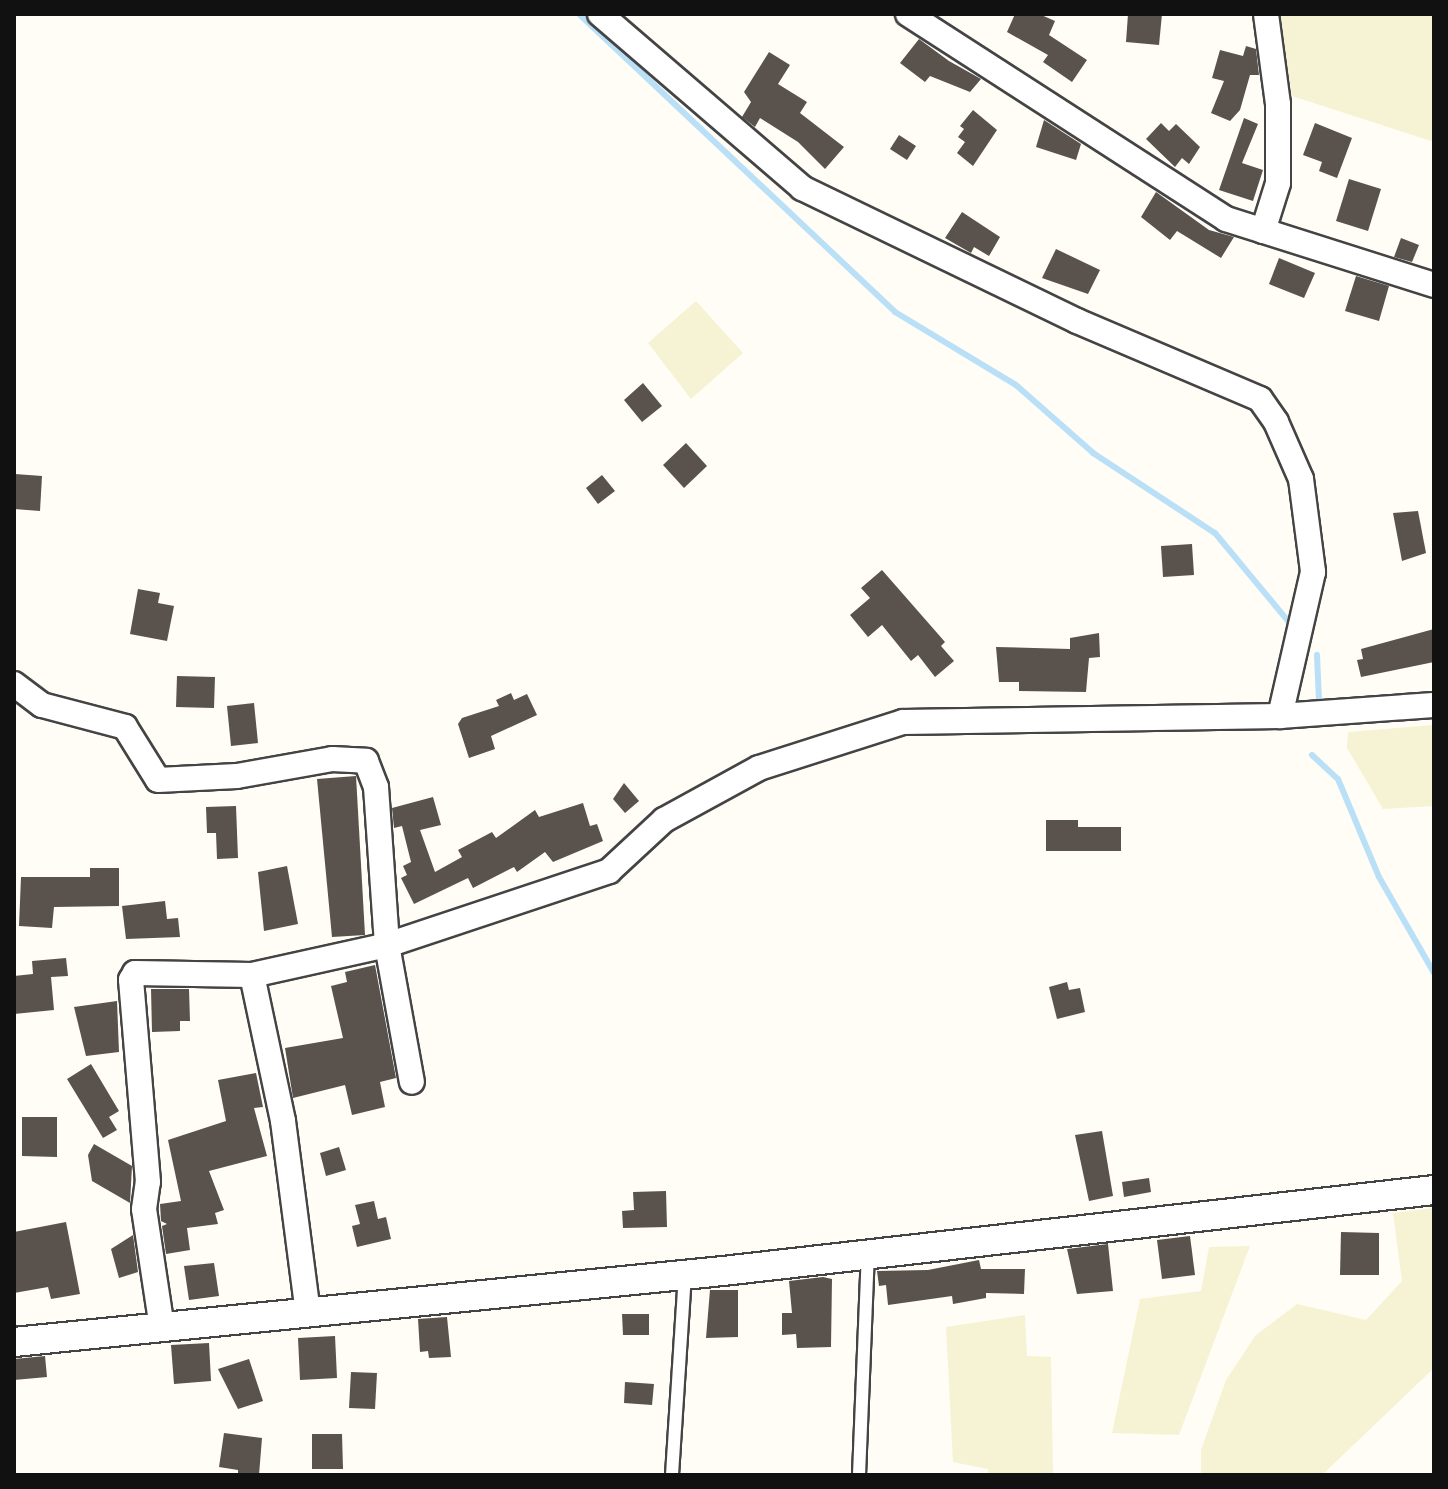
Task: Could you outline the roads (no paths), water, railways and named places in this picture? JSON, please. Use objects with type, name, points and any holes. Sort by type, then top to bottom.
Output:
[{"type":"street","points":[[600,14],[802,188],[1077,321],[1260,399],[1276,422],[1301,479],[1313,572],[1280,716]]},
{"type":"street","points":[[908,14],[1226,219],[1434,285]]},
{"type":"street","points":[[1263,231],[1278,183],[1278,104],[1266,14]]},
{"type":"street","points":[[14,684],[42,705],[125,727],[158,780],[237,776],[332,759],[366,761],[376,787],[387,945],[412,1082]]},
{"type":"street","points":[[162,1328],[144,1209],[148,1182],[131,980],[135,973],[252,975],[387,945],[609,871],[664,820],[759,768],[903,722],[1280,716],[1434,705]]},
{"type":"street","points":[[252,975],[283,1121],[308,1313]]},
{"type":"street","points":[[14,1342],[685,1275],[1434,1190]]},
{"type":"lane","points":[[859,1475],[868,1255]]},
{"type":"lane","points":[[672,1475],[685,1275]]},
{"type":"waterway","points":[[579,14],[895,312],[1016,385],[1093,453],[1215,533],[1293,627]]},
{"type":"waterway","points":[[1317,655],[1319,700]]},
{"type":"waterway","points":[[1312,755],[1338,779],[1379,877],[1434,973]]}]
